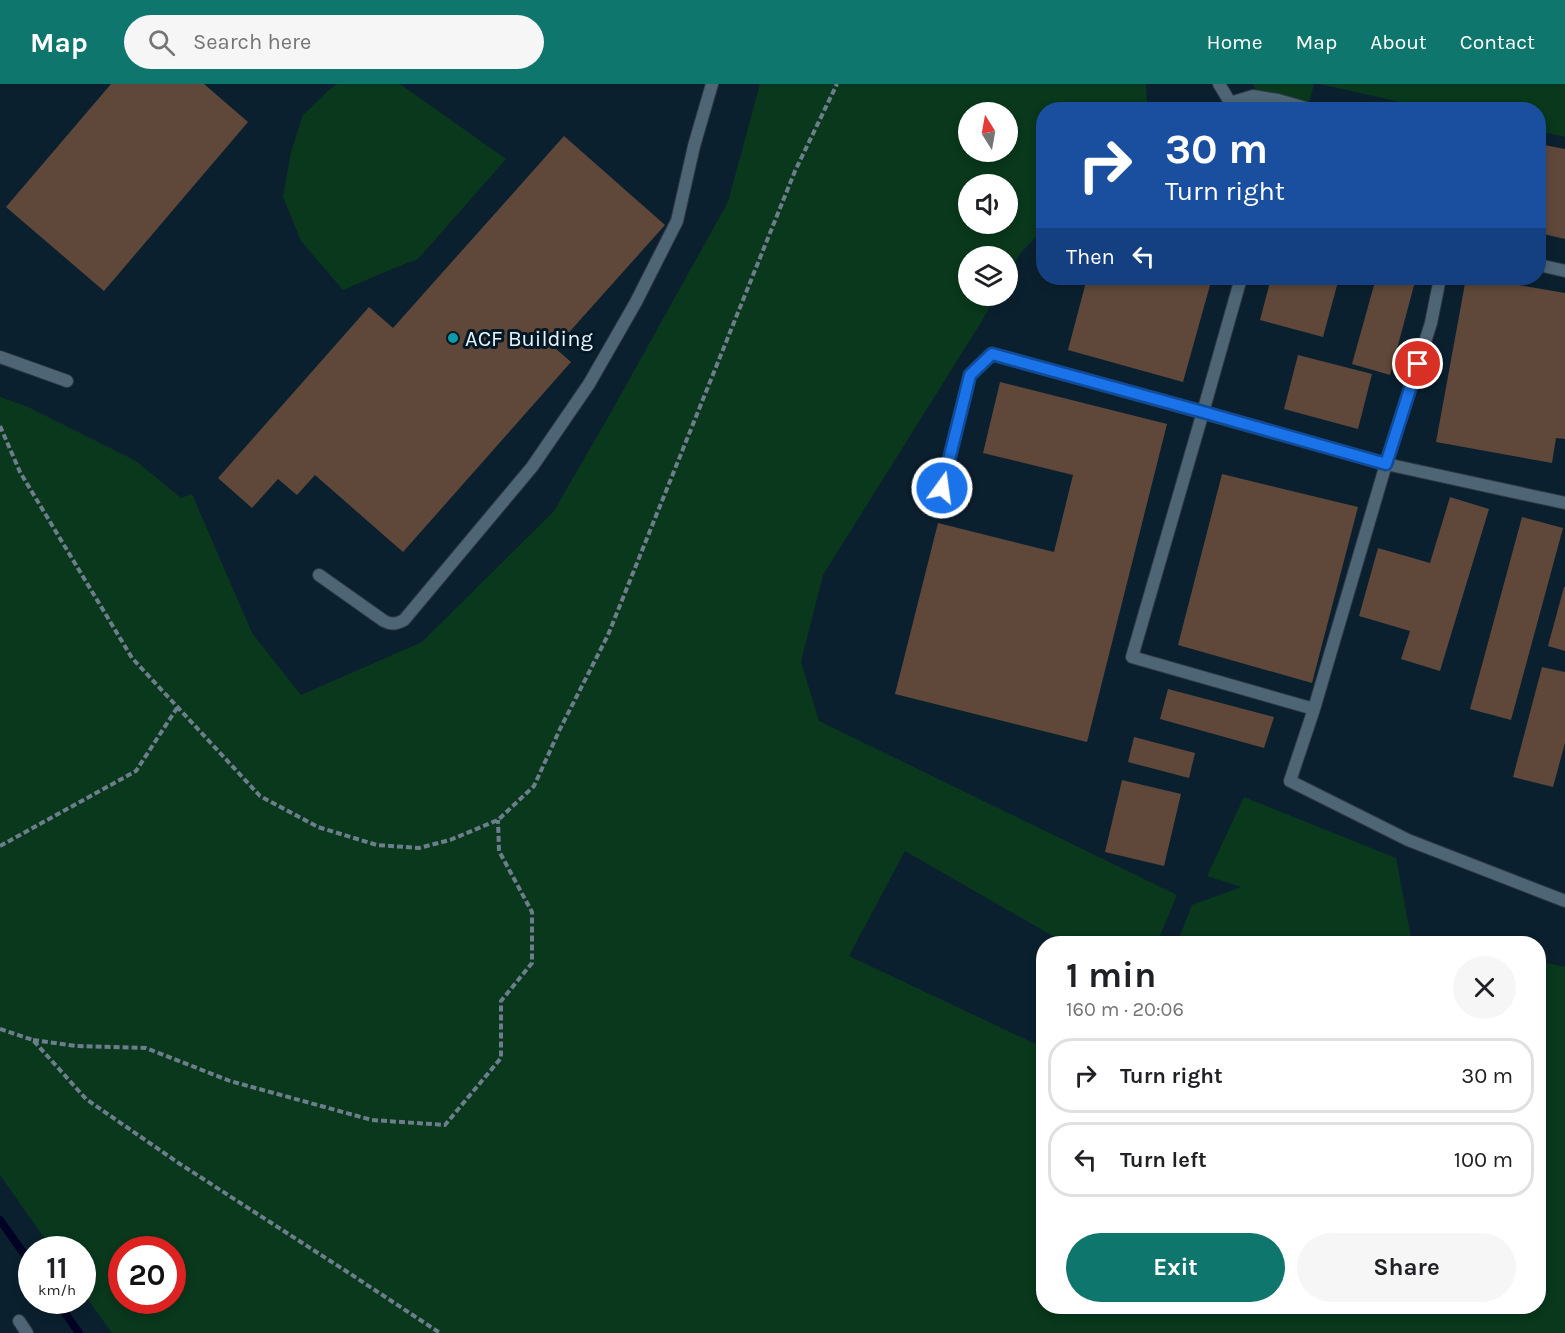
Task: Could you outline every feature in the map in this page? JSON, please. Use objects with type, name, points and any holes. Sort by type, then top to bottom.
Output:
[{"type":"lane","points":[[319,575],[384,621],[397,624],[404,620],[532,467],[589,384],[636,302],[677,221],[694,146],[712,84]]},
{"type":"lane","points":[[1219,84],[1230,102]]},
{"type":"lane","points":[[1240,102],[1253,96],[1285,102]]},
{"type":"lane","points":[[1546,267],[1565,271]]},
{"type":"lane","points":[[1239,285],[1132,657],[1314,709]]},
{"type":"lane","points":[[1439,285],[1431,323],[1290,781],[1408,840],[1565,901]]},
{"type":"lane","points":[[942,488],[970,375],[992,354],[1386,464],[1565,503]]},
{"type":"lane","points":[[0,357],[67,381]]},
{"type":"lane","points":[[20,1321],[27,1333]]},
{"type":"path","points":[[0,846],[136,771],[177,708]]},
{"type":"path","points":[[0,1029],[33,1040],[76,1046],[146,1048],[230,1081],[372,1120],[445,1125],[501,1058],[501,1001],[532,963],[532,912],[499,851],[498,820]]},
{"type":"path","points":[[33,1040],[86,1099],[180,1164],[440,1333]]},
{"type":"green space","points":[[337,84],[400,84],[506,159],[418,259],[343,290],[301,241],[283,197],[291,152],[303,115]]},
{"type":"green space","points":[[760,84],[1146,84],[1147,102],[1036,102],[1036,237],[1018,258],[1018,246],[958,246],[958,306],[990,306],[823,575],[801,662],[819,721],[1177,895],[1160,936],[1053,936],[905,851],[849,956],[1036,1044],[1036,1314],[1546,1314],[1546,963],[1565,967],[1565,1333],[112,1333],[96,1311],[96,1236],[43,1236],[0,1175],[0,397],[28,407],[136,461],[181,498],[192,494],[252,633],[301,695],[422,642],[554,511],[728,202]]},
{"type":"green space","points":[[1253,84],[1314,84],[1309,102],[1262,101]]},
{"type":"green space","points":[[1320,84],[1565,84],[1565,137],[1546,133],[1546,102],[1400,102]]},
{"type":"green space","points":[[1244,797],[1396,858],[1411,936],[1180,936],[1192,905],[1241,887],[1207,876]]},
{"type":"building","points":[[111,84],[204,84],[248,122],[104,291],[6,207]]},
{"type":"building","name":"ACF Building","points":[[564,136],[665,225],[555,348],[571,362],[403,552],[315,475],[297,495],[278,479],[252,508],[218,478],[369,307],[393,328]]},
{"type":"building","points":[[1546,145],[1565,149],[1565,239],[1546,235]]},
{"type":"building","points":[[1085,285],[1210,285],[1183,382],[1068,350]]},
{"type":"building","points":[[1269,285],[1337,285],[1323,337],[1260,320]]},
{"type":"building","points":[[1374,285],[1414,285],[1390,375],[1352,364]]},
{"type":"building","points":[[1465,285],[1519,285],[1565,293],[1565,439],[1556,438],[1552,463],[1436,442]]},
{"type":"building","points":[[1298,355],[1372,374],[1358,429],[1284,409]]},
{"type":"building","points":[[1000,382],[1167,424],[1087,742],[895,694],[938,523],[1054,552],[1073,475],[983,453]]},
{"type":"building","points":[[1222,474],[1358,507],[1312,683],[1178,645]]},
{"type":"building","points":[[1450,497],[1489,509],[1440,671],[1401,659],[1410,631],[1359,616],[1378,548],[1430,563]]},
{"type":"building","points":[[1522,517],[1563,528],[1511,720],[1470,709]]},
{"type":"building","points":[[1565,587],[1565,651],[1548,646]]},
{"type":"building","points":[[1542,667],[1565,672],[1565,743],[1553,787],[1513,777]]},
{"type":"building","points":[[1168,689],[1274,717],[1264,748],[1160,719]]},
{"type":"building","points":[[1134,737],[1195,753],[1189,778],[1128,762]]},
{"type":"building","points":[[1122,780],[1181,794],[1164,866],[1105,852]]},
{"type":"waterway","points":[[0,1220],[18,1245]]},
{"type":"waterway","points":[[66,1314],[79,1333]]},
{"type":"place","name":"ACF Building","points":[[453,338]]},
{"type":"route","points":[[942,488],[970,375],[992,354],[1386,464],[1418,364]]}]
